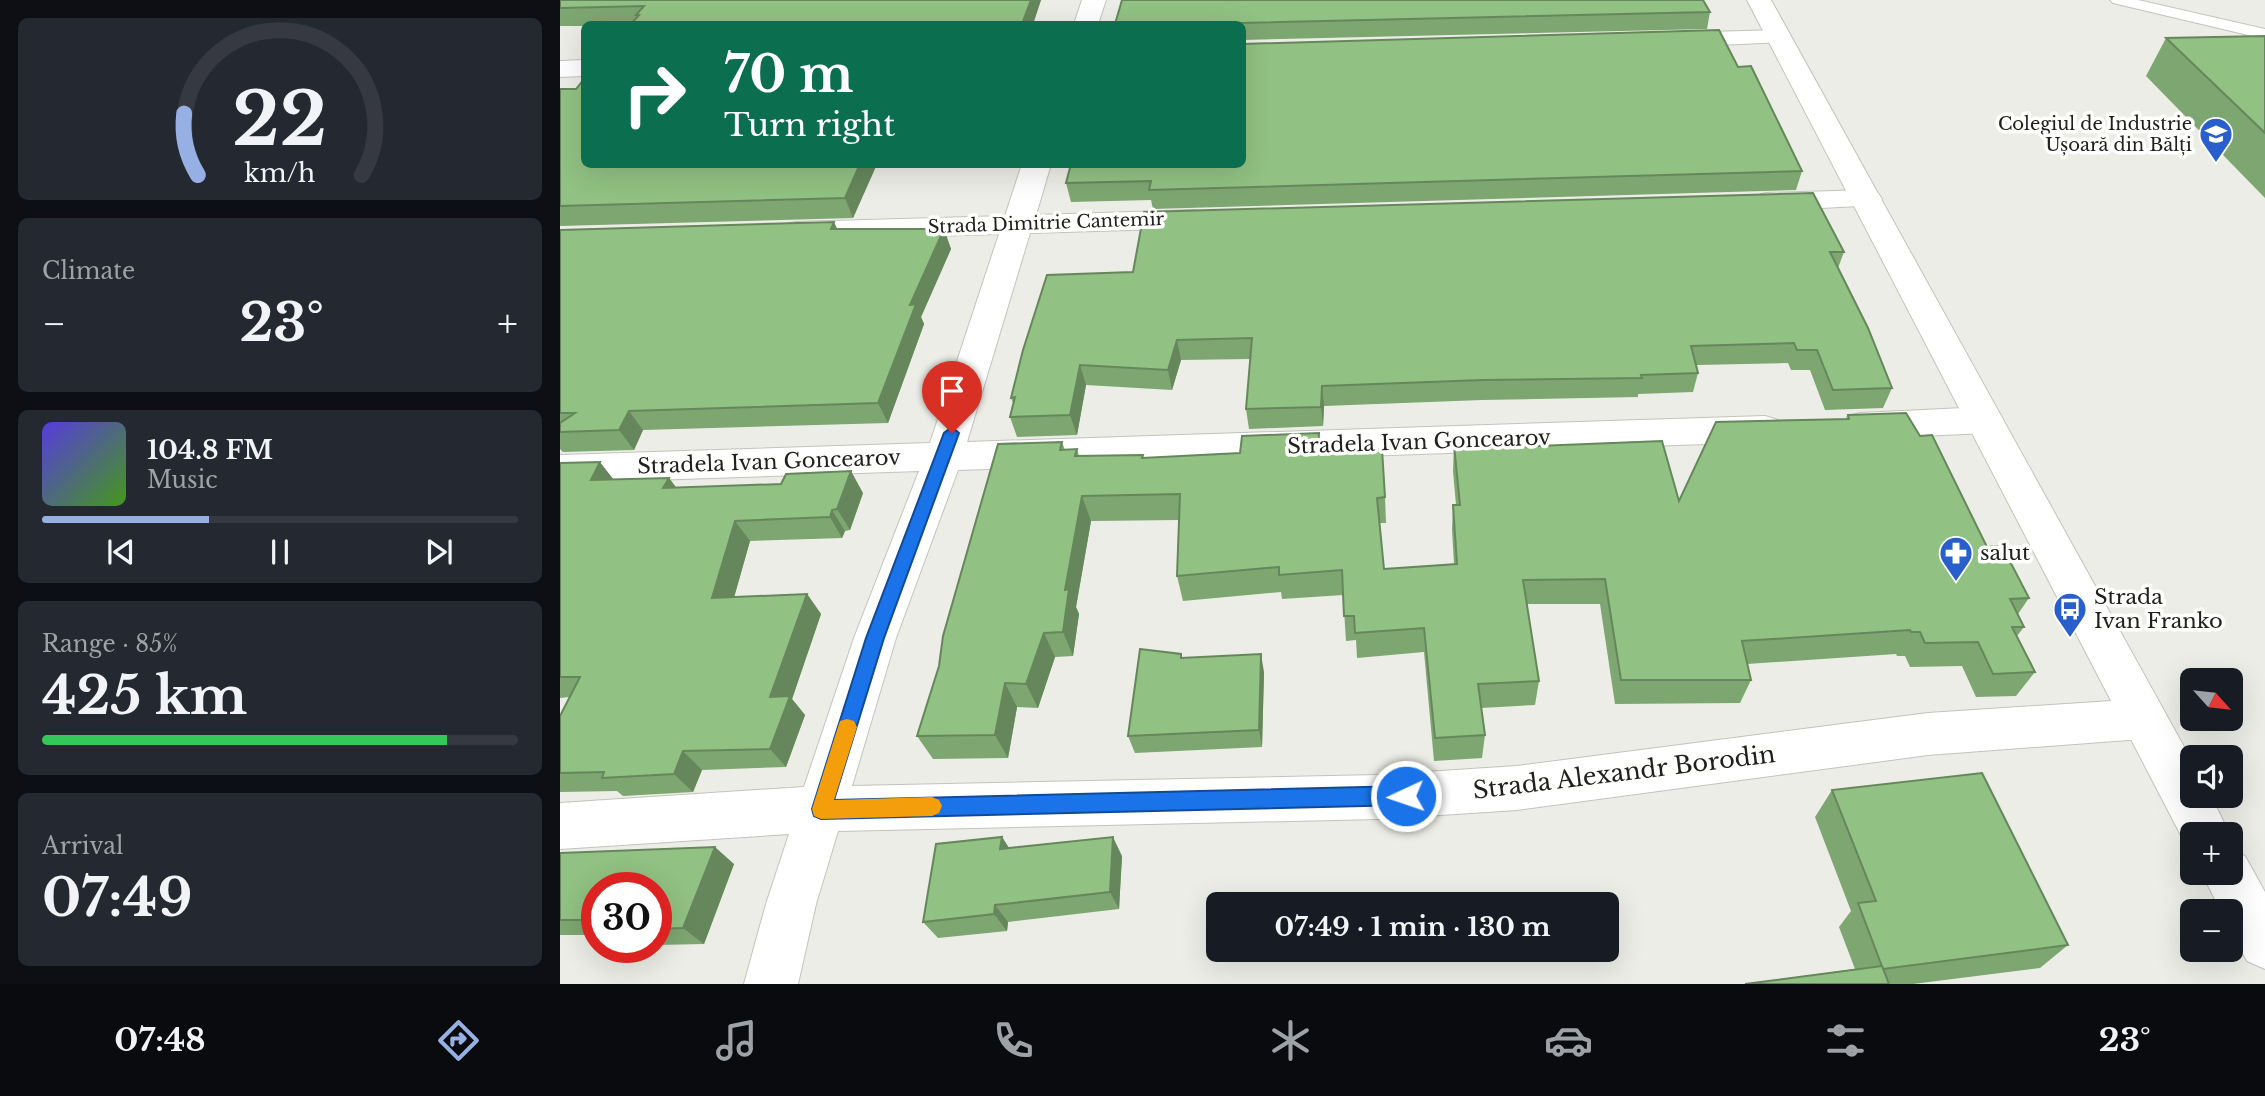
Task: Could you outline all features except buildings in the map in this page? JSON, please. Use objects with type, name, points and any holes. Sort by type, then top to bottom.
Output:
[{"type":"street","points":[[1087,21],[1094,0]]},
{"type":"street","points":[[1759,0],[2199,822]]},
{"type":"street","points":[[1654,40],[1779,37]]},
{"type":"street","points":[[560,69],[581,68]]},
{"type":"street","points":[[771,984],[791,904],[875,638],[944,456],[1036,168]]},
{"type":"street","points":[[1742,203],[1867,199]]},
{"type":"street","name":"Strada Dimitrie Cantemir","points":[[769,231],[1228,218]]},
{"type":"street","name":"Stradela Ivan Goncearov","points":[[560,469],[1985,421]]},
{"type":"street","name":"Strada Alexandr Borodin","points":[[560,826],[821,809],[1420,795],[1517,788],[1928,734],[2142,719]]},
{"type":"street","points":[[2234,885],[2265,943]]},
{"type":"lane","points":[[2118,0],[2265,34]]},
{"type":"slow traffic","points":[[847,727],[821,809],[932,806]]},
{"type":"place","name":"Colegiul de Industrie Ușoară din Bălți","points":[[2216,164]]},
{"type":"place","name":"salut","points":[[1956,583]]},
{"type":"place","name":"Strada Ivan Franko","points":[[2070,639]]},
{"type":"route","points":[[952,433],[875,638],[821,809],[1406,796]]}]
